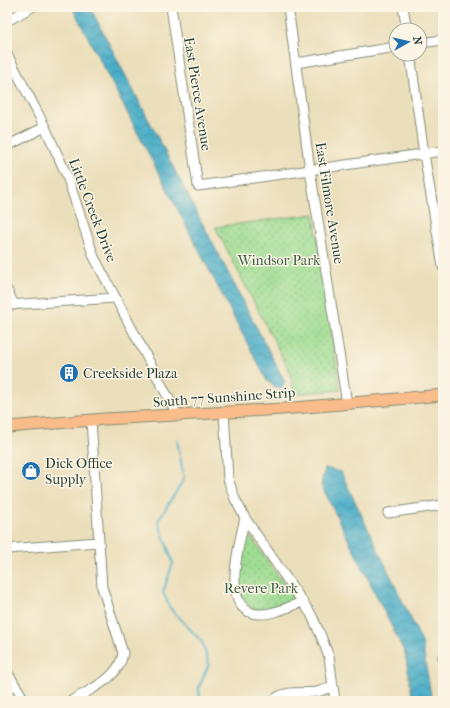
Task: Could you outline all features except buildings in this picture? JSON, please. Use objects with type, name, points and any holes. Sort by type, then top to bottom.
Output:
[{"type":"main road","name":"South 77 Sunshine Strip","points":[[7,427],[443,396]]},
{"type":"street","points":[[7,21],[32,7]]},
{"type":"street","name":"East Pierce Avenue","points":[[171,7],[198,186],[310,170]]},
{"type":"street","name":"East Filmore Avenue","points":[[288,7],[310,170],[347,404]]},
{"type":"street","points":[[403,7],[406,22]]},
{"type":"street","points":[[428,42],[443,40]]},
{"type":"street","points":[[296,63],[388,48]]},
{"type":"street","name":"Little Creek Drive","points":[[7,54],[67,176],[94,257],[178,416]]},
{"type":"street","points":[[411,62],[424,154],[443,267]]},
{"type":"street","points":[[7,146],[44,127]]},
{"type":"street","points":[[310,170],[443,151]]},
{"type":"street","points":[[7,290],[11,305],[115,298]]},
{"type":"street","points":[[224,412],[228,479],[235,499],[245,518],[302,602],[321,636],[329,657],[335,701]]},
{"type":"street","points":[[71,701],[112,675],[122,661],[121,643],[109,614],[102,587],[91,420]]},
{"type":"street","points":[[388,513],[443,506]]},
{"type":"street","points":[[245,518],[234,577],[239,602],[249,612],[259,615],[302,602]]},
{"type":"street","points":[[7,549],[98,542]]},
{"type":"street","points":[[7,672],[25,701]]},
{"type":"street","points":[[273,701],[288,694],[319,691],[333,687]]},
{"type":"green space","name":"Windsor Park","points":[[314,214],[340,390],[294,394],[290,372],[215,227]]},
{"type":"green space","name":"Revere Park","points":[[248,533],[292,596],[292,601],[274,608],[262,610],[251,607],[244,601],[238,580],[245,534]]},
{"type":"water","points":[[72,7],[90,7],[285,382],[281,389],[276,388],[267,381]]},
{"type":"water","points":[[325,468],[341,472],[422,642],[432,701],[413,701],[405,653],[321,485]]},
{"type":"waterway","points":[[177,439],[184,479],[158,521],[173,563],[163,592],[170,608],[202,642],[209,664],[199,687],[200,701]]},
{"type":"place","name":"Creekside Plaza","points":[[69,373]]},
{"type":"place","name":"Dick Office Supply","points":[[31,471]]}]
